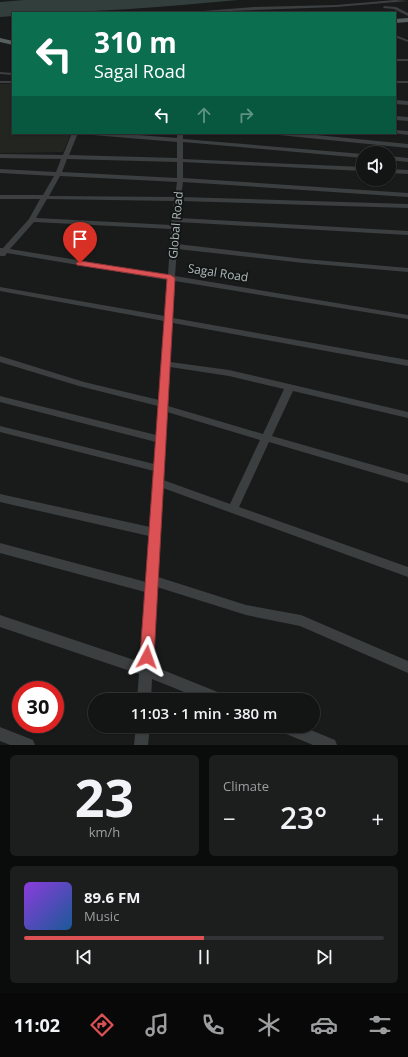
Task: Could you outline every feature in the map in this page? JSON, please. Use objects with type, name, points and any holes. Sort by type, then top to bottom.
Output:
[{"type":"main road","points":[[396,21],[408,20]]},
{"type":"main road","points":[[1,41],[12,43]]},
{"type":"street","points":[[328,0],[341,10]]},
{"type":"street","points":[[200,12],[336,6],[408,0]]},
{"type":"street","points":[[304,2],[307,7]]},
{"type":"street","points":[[360,4],[393,7],[408,15]]},
{"type":"street","points":[[279,8],[281,12]]},
{"type":"street","points":[[396,36],[408,41]]},
{"type":"street","points":[[396,60],[408,60]]},
{"type":"street","points":[[0,73],[12,74]]},
{"type":"street","points":[[0,82],[12,82]]},
{"type":"street","points":[[396,82],[408,82]]},
{"type":"street","points":[[396,102],[408,103]]},
{"type":"street","points":[[396,118],[408,120]]},
{"type":"street","points":[[396,132],[408,133]]},
{"type":"street","points":[[1,252],[32,220],[43,198],[58,174],[75,134]]},
{"type":"street","points":[[115,134],[180,137],[356,155]]},
{"type":"street","points":[[289,134],[408,146]]},
{"type":"street","name":"Global Road","points":[[144,693],[173,246],[180,180],[180,137]]},
{"type":"street","points":[[0,156],[180,161],[356,169]]},
{"type":"street","points":[[396,159],[408,160]]},
{"type":"street","points":[[0,171],[408,194]]},
{"type":"street","points":[[396,171],[408,172]]},
{"type":"street","points":[[0,197],[177,199],[408,206]]},
{"type":"street","points":[[32,220],[408,233]]},
{"type":"street","points":[[173,246],[304,261],[408,270]]},
{"type":"street","name":"Sagal Road","points":[[1,252],[408,316]]},
{"type":"street","points":[[0,289],[168,321],[408,363]]},
{"type":"street","points":[[0,359],[408,479]]},
{"type":"street","points":[[166,364],[230,372],[304,389],[326,396],[408,414]]},
{"type":"street","points":[[233,509],[290,387]]},
{"type":"street","points":[[0,399],[161,440]]},
{"type":"street","points":[[0,429],[159,469]]},
{"type":"street","points":[[158,482],[408,572]]},
{"type":"street","points":[[0,498],[155,533]]},
{"type":"street","points":[[0,548],[152,584],[246,610],[300,621],[408,666]]},
{"type":"street","points":[[0,621],[146,670],[203,693]]},
{"type":"street","points":[[141,745],[142,733]]},
{"type":"street","points":[[301,733],[330,745]]},
{"type":"street","points":[[0,734],[28,745]]},
{"type":"shaded area","points":[[24,0],[238,0],[70,12],[12,12],[12,16],[0,17],[0,2]]},
{"type":"shaded area","points":[[0,84],[12,84],[12,134],[71,134],[63,152],[0,153]]},
{"type":"route","points":[[80,263],[171,278],[147,657]]}]
